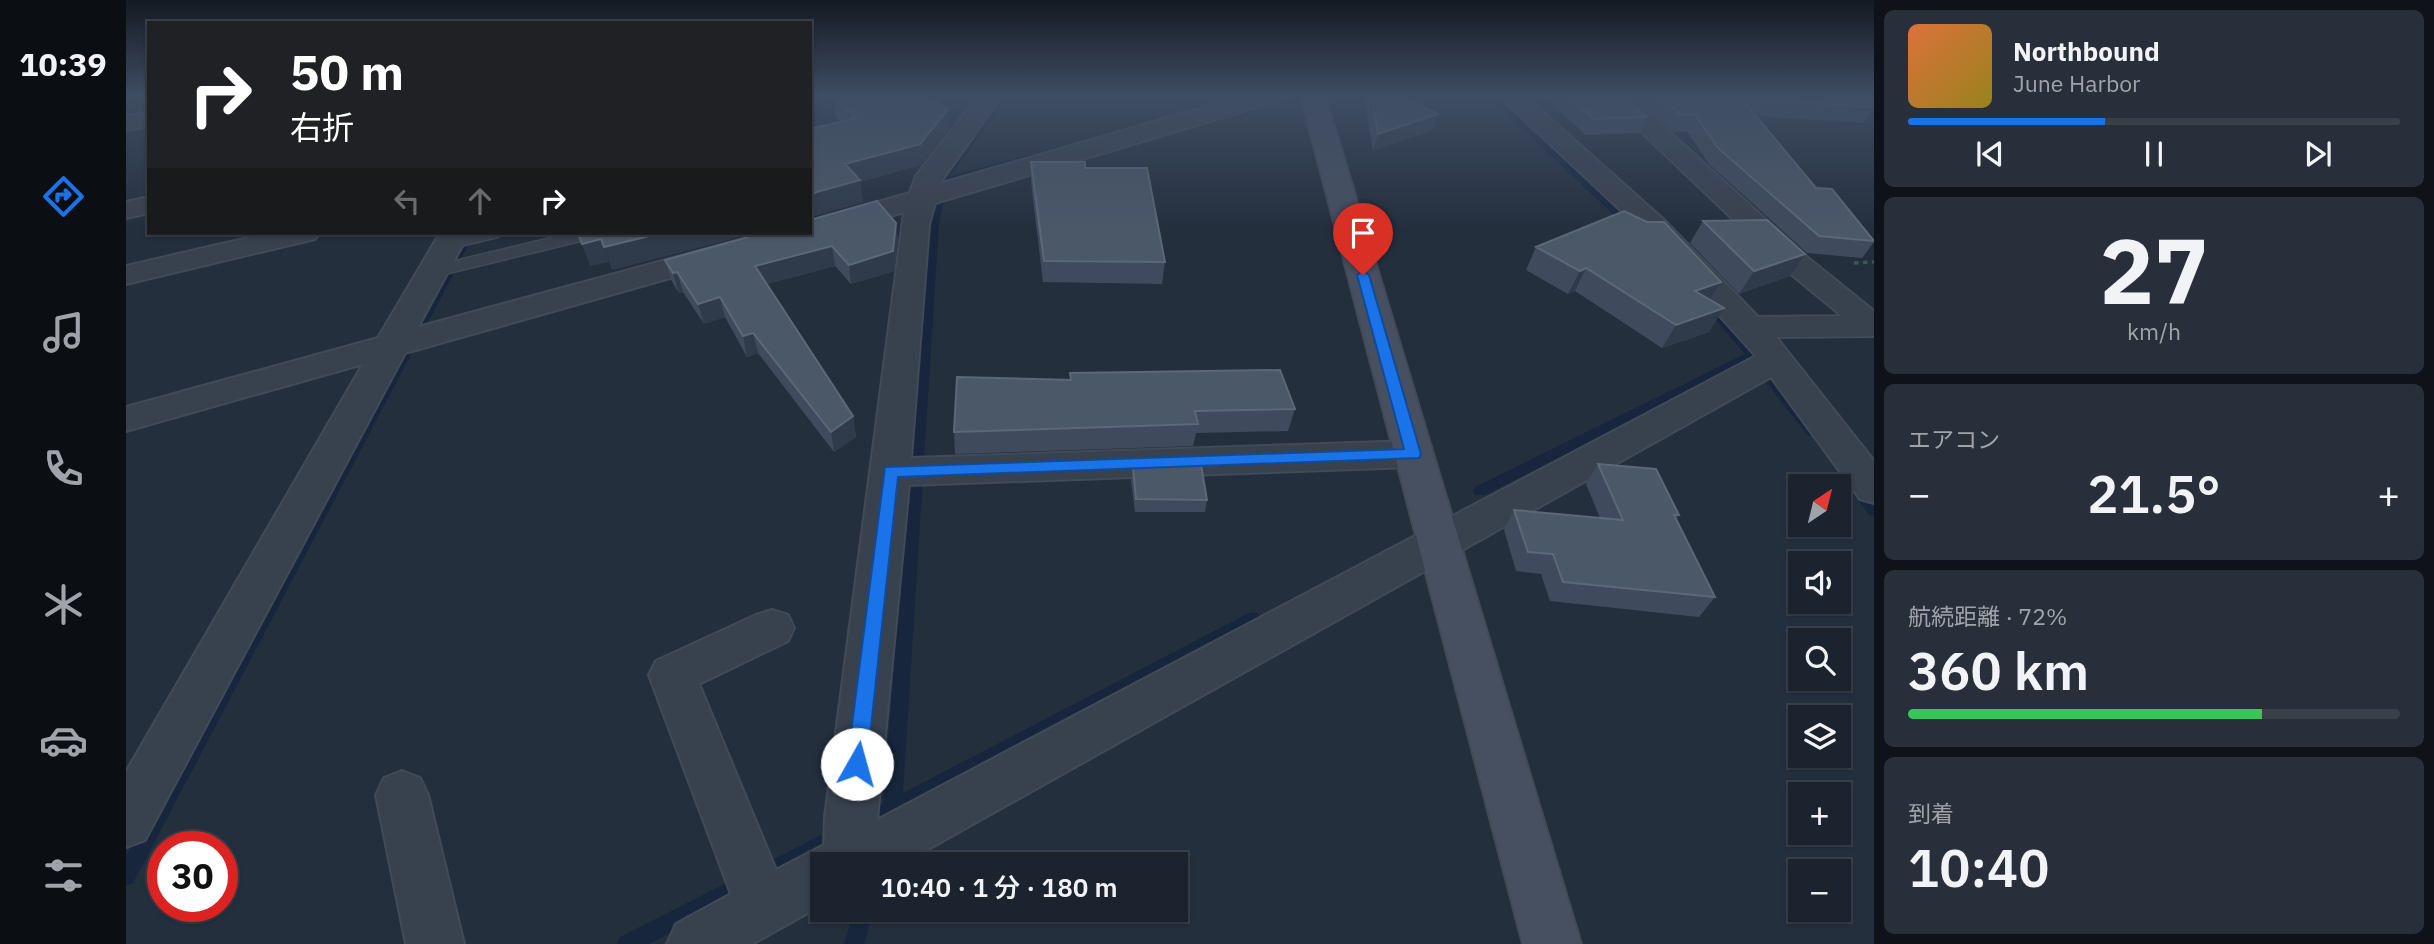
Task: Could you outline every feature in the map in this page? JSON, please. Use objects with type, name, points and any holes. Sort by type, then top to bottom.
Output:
[{"type":"street","points":[[855,850],[909,472],[915,225],[931,196],[926,182],[957,140]]},
{"type":"street","points":[[812,228],[1120,140]]},
{"type":"street","points":[[1325,140],[1552,944]]},
{"type":"street","points":[[1559,140],[1654,226],[1750,327],[1766,365],[1874,489]]},
{"type":"street","points":[[1663,140],[1797,264],[1873,326]]},
{"type":"street","points":[[126,210],[147,205]]},
{"type":"street","points":[[126,275],[296,235]]},
{"type":"street","points":[[126,419],[403,338],[790,235]]},
{"type":"street","points":[[126,822],[452,252]]},
{"type":"street","points":[[1750,327],[1873,326]]},
{"type":"street","points":[[696,944],[757,891],[855,850],[1766,365]]},
{"type":"street","points":[[909,472],[1413,454]]},
{"type":"street","points":[[757,891],[672,675],[772,628]]},
{"type":"street","points":[[402,795],[435,944]]},
{"type":"lane","points":[[452,252],[488,235]]},
{"type":"lane","points":[[452,252],[576,235]]},
{"type":"building","points":[[812,140],[923,140],[920,144],[845,164],[860,180],[812,193]]},
{"type":"building","points":[[1712,140],[1776,140],[1816,188],[1832,189],[1874,241],[1819,236],[1718,148]]},
{"type":"building","points":[[1031,162],[1085,162],[1085,168],[1147,168],[1165,262],[1044,261]]},
{"type":"building","points":[[877,201],[896,223],[893,251],[849,265],[832,246],[755,266],[853,416],[831,432],[753,333],[743,336],[720,297],[698,304],[677,272],[673,273],[665,260],[756,235],[812,235],[812,219]]},
{"type":"building","points":[[1624,211],[1647,222],[1664,222],[1721,282],[1695,291],[1724,308],[1676,325],[1586,268],[1580,271],[1536,247]]},
{"type":"building","points":[[1767,220],[1805,254],[1754,271],[1703,221]]},
{"type":"building","points":[[579,235],[654,235],[604,247],[601,239],[582,244]]},
{"type":"building","points":[[1280,370],[1295,409],[1195,411],[1198,424],[954,432],[957,377],[1071,380],[1070,373]]},
{"type":"building","points":[[1598,464],[1656,469],[1679,515],[1674,515],[1715,597],[1563,582],[1553,554],[1528,552],[1514,510],[1623,520]]},
{"type":"building","points":[[1201,465],[1207,500],[1136,499],[1133,467]]},
{"type":"waterway","points":[[943,181],[972,140]]},
{"type":"waterway","points":[[1539,140],[1632,226]]},
{"type":"waterway","points":[[943,181],[1055,151]]},
{"type":"waterway","points":[[892,809],[934,223],[943,181]]},
{"type":"waterway","points":[[126,876],[469,235]]},
{"type":"waterway","points":[[1706,302],[1752,355]]},
{"type":"waterway","points":[[1480,491],[1752,355]]},
{"type":"waterway","points":[[1752,355],[1813,433]]},
{"type":"waterway","points":[[1856,487],[1874,511]]},
{"type":"waterway","points":[[892,809],[1253,619]]},
{"type":"waterway","points":[[861,825],[892,809]]},
{"type":"waterway","points":[[880,852],[892,809]]},
{"type":"waterway","points":[[627,944],[839,835]]},
{"type":"waterway","points":[[854,944],[860,922]]},
{"type":"route","points":[[857,764],[891,471],[936,472],[1413,454],[1363,275]]}]
